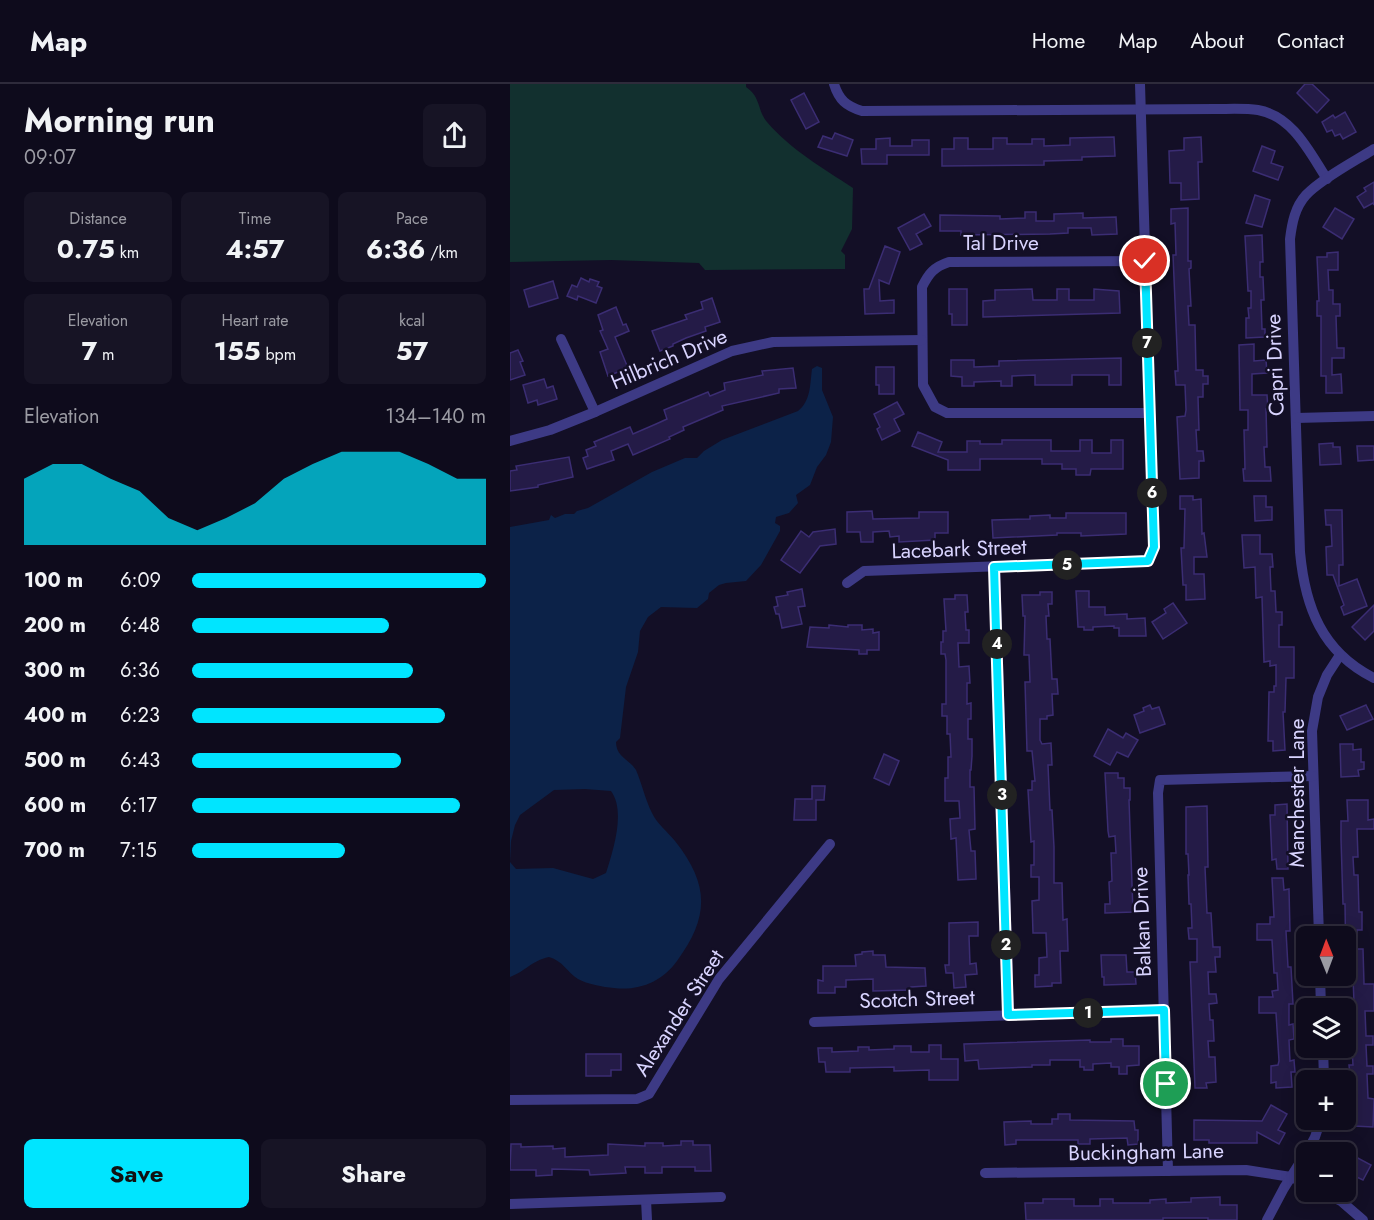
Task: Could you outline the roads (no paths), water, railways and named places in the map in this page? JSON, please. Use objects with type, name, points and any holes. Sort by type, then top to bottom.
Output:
[{"type":"street","points":[[834,84],[840,99],[849,107],[862,111],[1260,110],[1282,121],[1297,134],[1327,179]]},
{"type":"street","points":[[922,340],[923,386],[935,407],[947,413],[1150,413],[1140,84]]},
{"type":"street","name":"Capri Drive","points":[[1340,655],[1327,639],[1316,618],[1303,581],[1290,239],[1293,220],[1299,205],[1307,194],[1374,149]]},
{"type":"street","name":"Tal Drive","points":[[922,340],[922,287],[929,273],[936,266],[949,262],[1145,261]]},
{"type":"street","points":[[561,339],[595,412]]},
{"type":"street","name":"Hilbrich Drive","points":[[510,441],[550,430],[595,412],[732,351],[773,342],[922,340]]},
{"type":"street","name":"Lacebark Street","points":[[847,583],[864,571],[1148,561],[1154,547],[1150,413]]},
{"type":"street","points":[[1296,418],[1374,416]]},
{"type":"street","points":[[994,567],[1008,1015]]},
{"type":"street","points":[[1340,655],[1374,678]]},
{"type":"street","name":"Manchester Lane","points":[[1319,926],[1312,731],[1318,697],[1327,675],[1340,655]]},
{"type":"street","name":"Balkan Drive","points":[[1168,1171],[1158,793],[1160,780],[1313,776]]},
{"type":"street","name":"Alexander Street","points":[[510,1100],[637,1099],[649,1094],[719,979],[830,844]]},
{"type":"street","name":"Scotch Street","points":[[814,1022],[1164,1010]]},
{"type":"street","points":[[1267,1220],[1296,1169]]},
{"type":"street","name":"Buckingham Lane","points":[[985,1173],[1246,1170],[1296,1179]]},
{"type":"street","points":[[510,1204],[721,1197]]},
{"type":"street","points":[[646,1200],[646,1220]]},
{"type":"street","points":[[1342,1202],[1363,1220]]},
{"type":"water","points":[[817,366],[822,368],[822,390],[833,417],[831,442],[810,485],[796,495],[798,503],[789,513],[776,517],[775,523],[780,526],[780,531],[761,565],[746,581],[719,585],[697,608],[661,607],[648,617],[640,631],[638,652],[626,687],[620,738],[616,742],[618,751],[636,770],[654,817],[686,857],[699,886],[700,915],[688,945],[671,968],[657,980],[632,988],[610,988],[586,982],[578,979],[558,961],[549,957],[510,977],[510,862],[510,527],[549,520],[551,515],[555,518],[565,514],[574,514],[652,472],[685,458],[697,458],[722,440],[798,411],[808,397],[812,369]],"holes":[[[554,790],[611,791],[615,799],[618,820],[612,854],[606,873],[593,879],[553,868],[516,869],[510,862],[511,841],[520,815]]]}]
